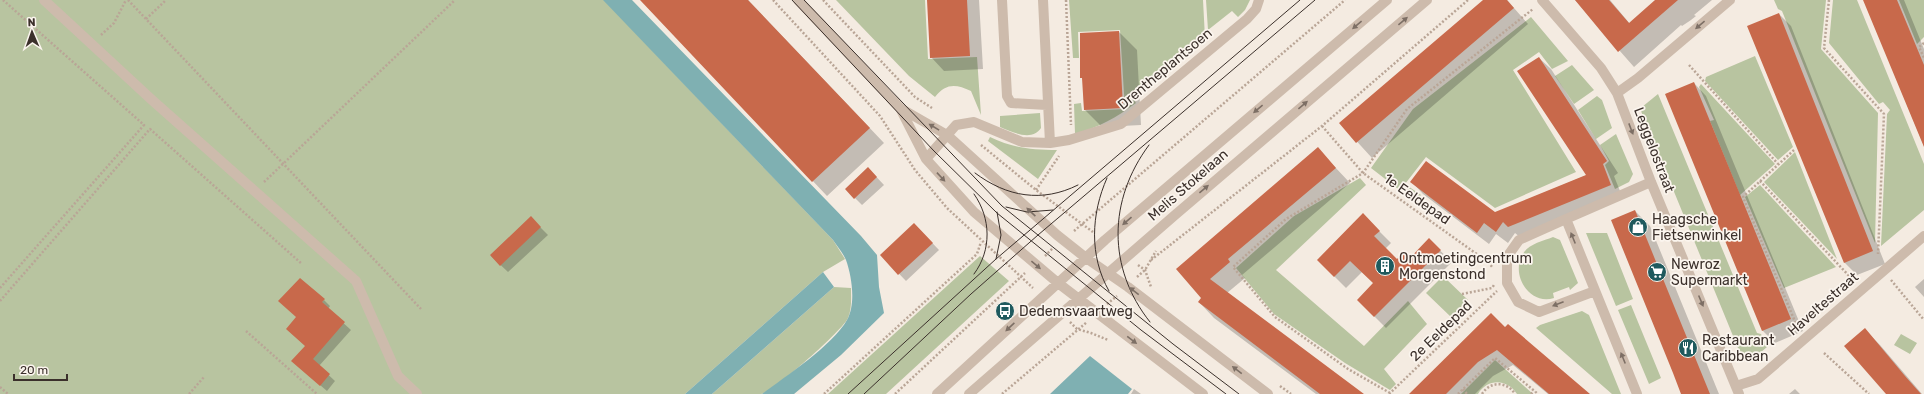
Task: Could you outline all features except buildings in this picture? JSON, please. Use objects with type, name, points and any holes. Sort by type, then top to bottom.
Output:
[{"type":"street","points":[[44,0],[356,282],[398,376],[417,394]]},
{"type":"street","points":[[798,0],[900,108],[926,159],[974,212],[1078,299],[1203,394]]},
{"type":"street","points":[[1002,0],[1007,96],[1011,103],[1047,104]]},
{"type":"street","points":[[1043,0],[1050,143]]},
{"type":"street","name":"Drentheplantsoen","points":[[926,159],[956,125],[974,122],[1022,142],[1050,143],[1070,140],[1121,124],[1247,19],[1256,9],[1259,0]]},
{"type":"street","name":"Melis Stokelaan","points":[[937,394],[1105,240],[1387,0]]},
{"type":"street","name":"Melis Stokelaan","points":[[969,394],[1127,256],[1427,0]]},
{"type":"street","points":[[1617,93],[1638,78],[1730,0]]},
{"type":"street","name":"Leggelostraat","points":[[1542,1],[1601,68],[1617,93],[1651,182],[1738,390]]},
{"type":"street","points":[[900,108],[947,135],[1057,235],[1108,274],[1128,286],[1268,394]]},
{"type":"street","points":[[1595,291],[1539,312],[1518,302],[1504,280],[1507,257],[1519,240],[1651,182]]},
{"type":"street","points":[[1566,219],[1637,394]]},
{"type":"street","name":"Haveltestraat","points":[[1738,390],[1758,378],[1924,236]]},
{"type":"path","points":[[0,288],[144,124],[3,0]]},
{"type":"path","points":[[92,44],[114,23],[127,0],[421,309]]},
{"type":"path","points":[[146,19],[166,0]]},
{"type":"path","points":[[254,190],[455,0]]},
{"type":"path","points":[[823,0],[915,97],[933,109]]},
{"type":"path","points":[[1036,190],[1070,140],[1066,0]]},
{"type":"path","points":[[895,394],[1064,240],[1345,0]]},
{"type":"path","points":[[1002,394],[1128,286],[1145,270],[1151,260],[1322,126],[1468,0]]},
{"type":"path","points":[[1829,0],[1824,48],[1884,114],[1878,254]]},
{"type":"path","points":[[1390,394],[1348,369],[1275,317],[1233,267],[1286,219],[1363,173],[1407,109],[1542,1]]},
{"type":"path","points":[[1924,43],[1920,47],[1924,58]]},
{"type":"path","points":[[1688,65],[1778,164]]},
{"type":"path","name":"1e Eeldepad","points":[[1322,126],[1363,173],[1488,262],[1504,280]]},
{"type":"path","points":[[0,300],[150,129],[302,264]]},
{"type":"path","points":[[979,143],[1036,190],[1082,225],[1105,240]]},
{"type":"path","points":[[1794,150],[1743,197],[1796,324]]},
{"type":"path","points":[[1760,182],[1851,278]]},
{"type":"path","points":[[824,394],[977,254],[982,242]]},
{"type":"path","points":[[1127,256],[1145,270],[1152,288]]},
{"type":"path","points":[[1884,271],[1924,320]]},
{"type":"path","points":[[1462,294],[1492,288],[1504,280]]},
{"type":"path","name":"2e Eeldepad","points":[[1390,394],[1504,280]]},
{"type":"path","points":[[246,331],[317,394]]},
{"type":"path","points":[[1824,353],[1869,394]]},
{"type":"path","points":[[1458,394],[1494,358],[1538,394]]},
{"type":"path","points":[[189,394],[204,377]]},
{"type":"path","points":[[1482,394],[1487,388],[1499,384],[1510,388],[1515,394]]},
{"type":"path","points":[[1279,385],[1291,394]]},
{"type":"path","points":[[0,387],[8,394]]},
{"type":"path","points":[[1463,389],[1467,394]]},
{"type":"path","points":[[1531,394],[1534,390]]},
{"type":"green space","points":[[0,0],[604,0],[833,240],[845,259],[823,272],[685,394],[0,394]]},
{"type":"green space","points":[[836,0],[925,0],[928,59],[977,57],[981,115],[971,91],[961,87],[947,87],[939,92],[935,97],[909,76]]},
{"type":"green space","points":[[1069,0],[1203,0],[1205,38],[1132,98],[1136,103],[1107,122],[1092,129],[1075,134],[1074,104],[1081,103],[1082,111],[1125,109],[1120,30],[1078,32],[1079,58],[1073,58]]},
{"type":"green space","points":[[1206,0],[1250,0],[1245,10],[1238,17],[1232,11],[1208,30]]},
{"type":"green space","points":[[1774,0],[1826,0],[1821,49],[1878,113],[1875,243],[1782,11],[1778,9]]},
{"type":"green space","points":[[1833,0],[1857,0],[1924,164],[1924,210],[1881,246],[1887,114],[1890,110],[1883,102],[1879,104],[1829,43]]},
{"type":"green space","points":[[1899,0],[1924,0],[1924,37],[1917,44]]},
{"type":"green space","points":[[1531,17],[1568,61],[1552,69],[1539,52],[1513,70],[1576,172],[1495,208],[1426,157],[1405,184],[1421,195],[1415,202],[1371,168],[1413,109]]},
{"type":"green space","points":[[1755,56],[1793,147],[1778,160],[1705,81],[1706,77]]},
{"type":"green space","points":[[1572,65],[1594,90],[1574,104],[1555,76]]},
{"type":"green space","points":[[1701,84],[1775,164],[1740,195],[1710,121],[1714,120],[1699,87]]},
{"type":"green space","points":[[1658,94],[1757,333],[1761,334],[1767,347],[1754,358],[1746,358],[1740,353],[1641,111],[1642,107]]},
{"type":"green space","points":[[1597,96],[1602,100],[1612,128],[1596,139],[1578,110]]},
{"type":"green space","points":[[1040,113],[1041,128],[1032,134],[1022,135],[1000,127],[1000,116]]},
{"type":"green space","points":[[1616,134],[1633,174],[1629,182],[1615,189],[1605,165],[1609,161],[1600,145]]},
{"type":"green space","points":[[990,137],[1022,148],[1057,150],[1038,179],[988,141]]},
{"type":"green space","points":[[1795,152],[1837,259],[1764,182]]},
{"type":"green space","points":[[1360,178],[1366,185],[1276,270],[1364,346],[1408,301],[1427,324],[1384,369],[1396,384],[1390,390],[1345,363],[1274,314],[1236,268],[1294,216]]},
{"type":"green space","points":[[1760,185],[1836,267],[1784,288],[1745,197]]},
{"type":"green space","points":[[1586,233],[1607,233],[1633,299],[1616,306]]},
{"type":"green space","points":[[1553,237],[1560,240],[1578,283],[1570,290],[1569,287],[1553,293],[1554,298],[1545,299],[1530,293],[1524,286],[1519,270],[1520,262],[1523,254],[1528,248],[1536,243]]},
{"type":"green space","points":[[980,256],[1009,281],[886,394],[828,394]]},
{"type":"green space","points":[[1443,276],[1468,300],[1451,317],[1426,293]]},
{"type":"green space","points":[[834,287],[851,288],[851,307],[848,318],[834,335],[807,360],[779,383],[761,394],[712,394]]},
{"type":"green space","points":[[1631,305],[1661,378],[1649,384],[1618,310]]},
{"type":"green space","points":[[1582,311],[1589,315],[1621,394],[1612,394],[1536,328],[1540,325]]},
{"type":"green space","points":[[1901,334],[1917,343],[1910,354],[1894,345]]},
{"type":"green space","points":[[1495,360],[1533,394],[1517,394],[1508,385],[1498,382],[1487,385],[1478,394],[1461,394]]},
{"type":"water","points":[[603,0],[632,0],[861,236],[877,255],[879,287],[884,313],[841,355],[794,394],[762,394],[820,350],[840,330],[847,320],[850,314],[852,290],[850,274],[845,257],[833,240]]},
{"type":"water","points":[[823,272],[834,287],[712,394],[685,394]]},
{"type":"water","points":[[1090,356],[1132,389],[1128,394],[1050,394]]},
{"type":"tram line","points":[[792,0],[934,151],[997,213],[1141,330],[1226,394]]},
{"type":"tram line","points":[[804,0],[1002,206],[1173,344],[1239,394]]},
{"type":"tram line","points":[[848,394],[996,259],[1300,0]]},
{"type":"tram line","points":[[864,394],[971,294],[1038,235],[1315,0]]},
{"type":"tram line","points":[[1149,145],[1136,166],[1126,188],[1120,211],[1118,234],[1120,257],[1126,279],[1136,301],[1150,322]]},
{"type":"tram line","points":[[975,173],[1000,188],[1025,195],[1051,194],[1065,191],[1078,185]]},
{"type":"tram line","points":[[1107,178],[1098,206],[1094,235],[1098,264],[1109,291]]},
{"type":"tram line","points":[[974,194],[984,213],[987,234],[984,255],[974,274]]},
{"type":"tram line","points":[[1006,207],[1027,212],[1053,210]]},
{"type":"tram line","points":[[996,259],[1001,235],[997,212]]},
{"type":"place","name":"Haagsche Fietsenwinkel","points":[[1638,227]]},
{"type":"place","name":"Ontmoetingcentrum Morgenstond","points":[[1385,266]]},
{"type":"place","name":"Newroz Supermarkt","points":[[1657,272]]},
{"type":"place","name":"Dedemsvaartweg","points":[[1005,311]]},
{"type":"place","name":"Restaurant Caribbean","points":[[1688,348]]}]
